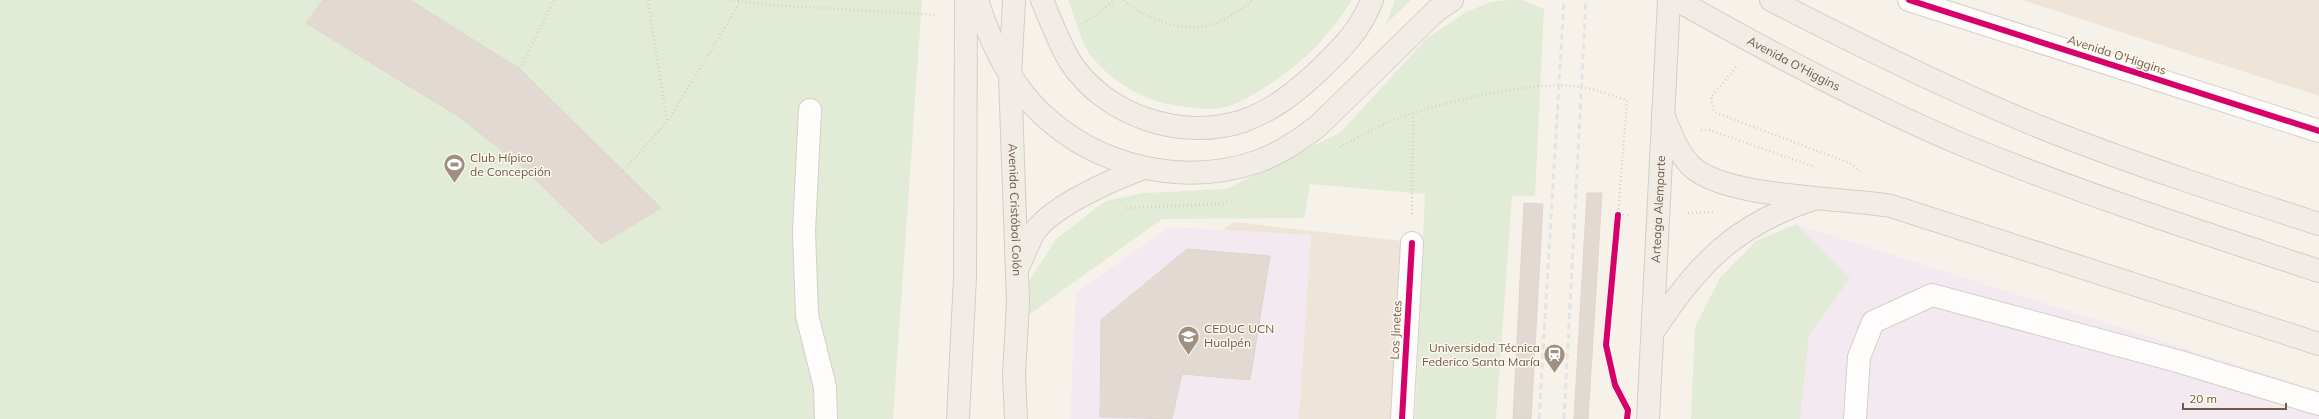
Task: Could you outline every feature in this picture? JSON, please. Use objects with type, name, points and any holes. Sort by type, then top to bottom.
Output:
[{"type":"main road","name":"Avenida Cristóbal Colón","points":[[1014,0],[1010,76],[1017,270],[1014,374],[1016,419]]},
{"type":"main road","points":[[1042,0],[1060,42],[1072,64],[1087,82],[1105,98],[1144,118],[1182,127],[1202,127],[1242,121],[1280,104],[1344,46],[1362,22],[1372,0]]},
{"type":"main road","points":[[969,6],[990,36],[1010,76],[1042,114],[1064,133],[1089,148],[1116,160],[1144,168],[1166,172],[1213,171],[1252,163],[1281,151],[1318,126],[1437,10],[1452,0]]},
{"type":"main road","name":"Arteaga Alemparte","points":[[1648,419],[1669,0]]},
{"type":"main road","name":"Avenida O'Higgins","points":[[1677,0],[1755,44],[1888,111],[1967,146],[2126,207],[2319,271]]},
{"type":"main road","points":[[1771,0],[1892,61],[2057,133],[2204,187],[2319,224]]},
{"type":"main road","points":[[958,419],[965,277],[969,6]]},
{"type":"main road","points":[[1663,114],[1674,141],[1685,159],[1707,177],[1730,185],[1816,198],[1866,201],[1910,211],[2319,344]]},
{"type":"main road","points":[[1017,270],[1036,231],[1049,218],[1089,192],[1144,168]]},
{"type":"main road","points":[[1652,333],[1673,301],[1714,253],[1742,232],[1771,215],[1816,198]]},
{"type":"street","name":"Avenida O'Higgins","points":[[1909,0],[2319,131]]},
{"type":"street","points":[[810,110],[804,231],[807,315],[825,387],[826,419]]},
{"type":"street","name":"Los Jinetes","points":[[1402,419],[1412,243]]},
{"type":"street","points":[[1855,419],[1859,357],[1873,322],[1932,295],[2177,361],[2319,404]]},
{"type":"path","points":[[520,69],[554,0]]},
{"type":"path","points":[[648,0],[667,122]]},
{"type":"path","points":[[730,0],[770,5],[969,6]]},
{"type":"path","points":[[1124,0],[1130,7],[1145,15],[1183,28],[1205,27],[1225,19],[1252,0]]},
{"type":"path","points":[[623,171],[667,122],[741,1]]},
{"type":"path","points":[[1755,44],[1711,97],[1714,112],[1852,164],[1861,173]]},
{"type":"path","points":[[1336,150],[1389,122],[1413,114],[1506,91],[1559,85],[1581,87],[1627,100],[1617,223]]},
{"type":"path","points":[[1412,243],[1413,114]]},
{"type":"path","points":[[1710,130],[1822,169]]},
{"type":"path","points":[[1124,208],[1220,204],[1237,198]]},
{"type":"shaded area","points":[[2022,0],[2319,0],[2319,96]]},
{"type":"shaded area","name":"CEDUC UCN Hualpén","points":[[1233,222],[1403,241],[1396,419],[1083,419],[1114,305]]},
{"type":"shaded area","points":[[1796,224],[2319,391],[2319,419],[1691,419],[1695,327],[1720,278],[1756,241]]},
{"type":"shaded area","name":"CEDUC UCN Hualpén","points":[[1170,227],[1311,235],[1299,419],[1070,419],[1076,292]]},
{"type":"green space","name":"Club Hípico de Concepción","points":[[0,0],[922,0],[893,419],[0,419]]},
{"type":"green space","points":[[1068,0],[1352,0],[1321,41],[1299,63],[1286,73],[1240,102],[1226,107],[1203,109],[1173,105],[1138,94],[1108,74],[1088,52]]},
{"type":"green space","points":[[1395,0],[1411,0],[1386,24]]},
{"type":"green space","points":[[1523,0],[1544,9],[1535,196],[1512,196],[1496,419],[1415,419],[1425,194],[1310,184],[1304,218],[1162,219],[1023,319],[1029,281],[1056,239],[1105,201],[1143,193],[1226,189],[1341,132],[1427,38],[1466,12],[1491,2]]},
{"type":"green space","points":[[1796,224],[1850,278],[1809,335],[1800,419],[1691,419],[1695,327],[1720,278],[1756,241]]},
{"type":"building","points":[[323,0],[410,0],[520,69],[661,208],[601,244],[522,166],[458,116],[306,23]]},
{"type":"building","points":[[1587,193],[1602,193],[1588,419],[1574,419]]},
{"type":"building","points":[[1524,203],[1543,204],[1531,419],[1513,419]]},
{"type":"building","points":[[1187,249],[1270,256],[1250,380],[1182,374],[1172,419],[1100,417],[1101,320]]},
{"type":"railway","points":[[1539,419],[1564,0]]},
{"type":"railway","points":[[1564,419],[1586,0]]},
{"type":"cycle path","points":[[1909,0],[2319,131]]},
{"type":"cycle path","points":[[1618,215],[1606,345],[1615,385],[1628,410],[1627,419]]},
{"type":"cycle path","points":[[1402,419],[1412,243]]},
{"type":"place","name":"Club Hípico de Concepción","points":[[454,184]]},
{"type":"place","name":"CEDUC UCN Hualpén","points":[[1188,356]]},
{"type":"place","name":"Universidad Técnica Federico Santa María","points":[[1555,374]]}]
